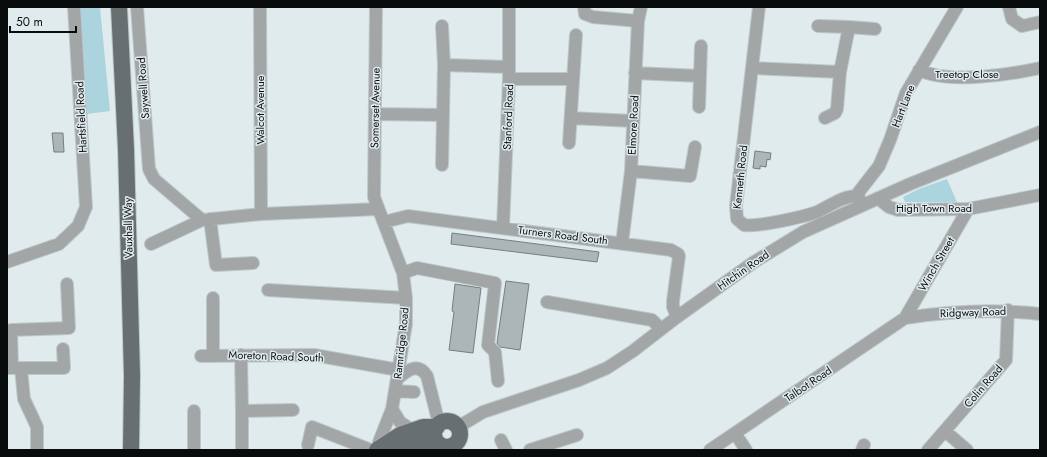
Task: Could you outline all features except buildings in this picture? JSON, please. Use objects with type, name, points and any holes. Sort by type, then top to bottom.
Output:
[{"type":"main road","name":"Vauxhall Way","points":[[119,7],[126,149],[132,376],[131,450]]},
{"type":"main road","points":[[449,421],[458,427],[460,436],[459,447],[447,447],[440,444],[412,443],[380,449],[400,435],[412,430],[438,425],[449,421]]},
{"type":"main road","points":[[438,425],[435,436],[440,444]]},
{"type":"street","name":"Hartsfield Road","points":[[7,262],[59,244],[78,226],[86,207],[74,7]]},
{"type":"street","name":"Saywell Road","points":[[137,7],[149,170],[154,179],[206,220]]},
{"type":"street","name":"Walcot Avenue","points":[[260,7],[261,214]]},
{"type":"street","name":"Somerset Avenue","points":[[376,7],[374,197],[378,209]]},
{"type":"street","name":"Stanford Road","points":[[503,228],[509,79],[509,7]]},
{"type":"street","points":[[584,7],[585,14],[593,17],[638,21]]},
{"type":"street","name":"Elmore Road","points":[[622,243],[631,171],[638,21],[641,7]]},
{"type":"street","name":"Kenneth Road","points":[[760,7],[736,206],[736,215],[740,223],[749,226],[811,214],[847,197],[859,201]]},
{"type":"street","name":"Hart Lane","points":[[859,201],[882,160],[903,101],[919,70],[957,7]]},
{"type":"street","points":[[1009,7],[1012,18],[1022,26],[1040,22]]},
{"type":"street","points":[[442,26],[444,65],[442,165]]},
{"type":"street","points":[[818,26],[875,29]]},
{"type":"street","points":[[825,118],[836,113],[840,72],[849,27]]},
{"type":"street","points":[[569,143],[576,36]]},
{"type":"street","points":[[699,107],[701,46]]},
{"type":"street","points":[[444,65],[509,66]]},
{"type":"street","points":[[753,68],[840,72]]},
{"type":"street","name":"Treetop Close","points":[[919,70],[931,75],[984,77],[1040,68]]},
{"type":"street","points":[[635,72],[700,76]]},
{"type":"street","points":[[509,79],[573,80]]},
{"type":"street","points":[[374,114],[443,115]]},
{"type":"street","points":[[571,118],[633,121]]},
{"type":"street","name":"Hitchin Road","points":[[458,427],[483,412],[599,372],[633,351],[677,316],[786,242],[859,201],[878,198],[1040,132]]},
{"type":"street","points":[[631,171],[690,176],[695,147]]},
{"type":"street","name":"High Town Road","points":[[878,198],[889,207],[898,210],[968,209],[1040,196]]},
{"type":"street","points":[[151,244],[206,220],[261,214],[378,209]]},
{"type":"street","name":"Ramridge Road","points":[[378,209],[403,273],[406,298],[406,324],[396,391],[392,409],[379,442],[380,449]]},
{"type":"street","name":"Winch Street","points":[[905,318],[968,209]]},
{"type":"street","name":"Turners Road South","points":[[384,222],[408,216],[671,250],[678,254],[679,260],[673,302],[673,307],[677,316]]},
{"type":"street","points":[[206,220],[216,265],[253,262]]},
{"type":"street","points":[[403,273],[417,268],[495,282],[488,345],[495,352],[498,380]]},
{"type":"street","points":[[37,450],[37,427],[24,399],[13,368],[11,330],[69,328],[67,284]]},
{"type":"street","points":[[268,290],[406,298]]},
{"type":"street","points":[[213,298],[213,354]]},
{"type":"street","points":[[547,302],[652,320],[661,329]]},
{"type":"street","name":"Ridgway Road","points":[[905,318],[938,313],[1008,310],[1040,314]]},
{"type":"street","name":"Colin Road","points":[[928,450],[1006,360],[1008,310]]},
{"type":"street","name":"Talbot Road","points":[[710,450],[905,318]]},
{"type":"street","points":[[13,368],[64,368],[62,349]]},
{"type":"street","name":"Moreton Road South","points":[[201,356],[213,354],[314,355],[398,374]]},
{"type":"street","points":[[241,355],[242,450]]},
{"type":"street","points":[[398,374],[418,368],[427,376],[438,425]]},
{"type":"street","points":[[396,391],[414,392]]},
{"type":"street","points":[[392,409],[400,422],[412,430]]},
{"type":"street","points":[[242,411],[293,410]]},
{"type":"street","points":[[194,411],[194,450]]},
{"type":"street","points":[[308,445],[312,427],[380,449]]},
{"type":"street","points":[[945,431],[967,450]]},
{"type":"street","points":[[735,433],[746,450]]},
{"type":"street","points":[[530,450],[577,435]]},
{"type":"shaded area","points":[[78,7],[100,7],[110,111],[87,114]]},
{"type":"shaded area","points":[[947,179],[957,202],[905,202],[903,197],[919,189]]}]
